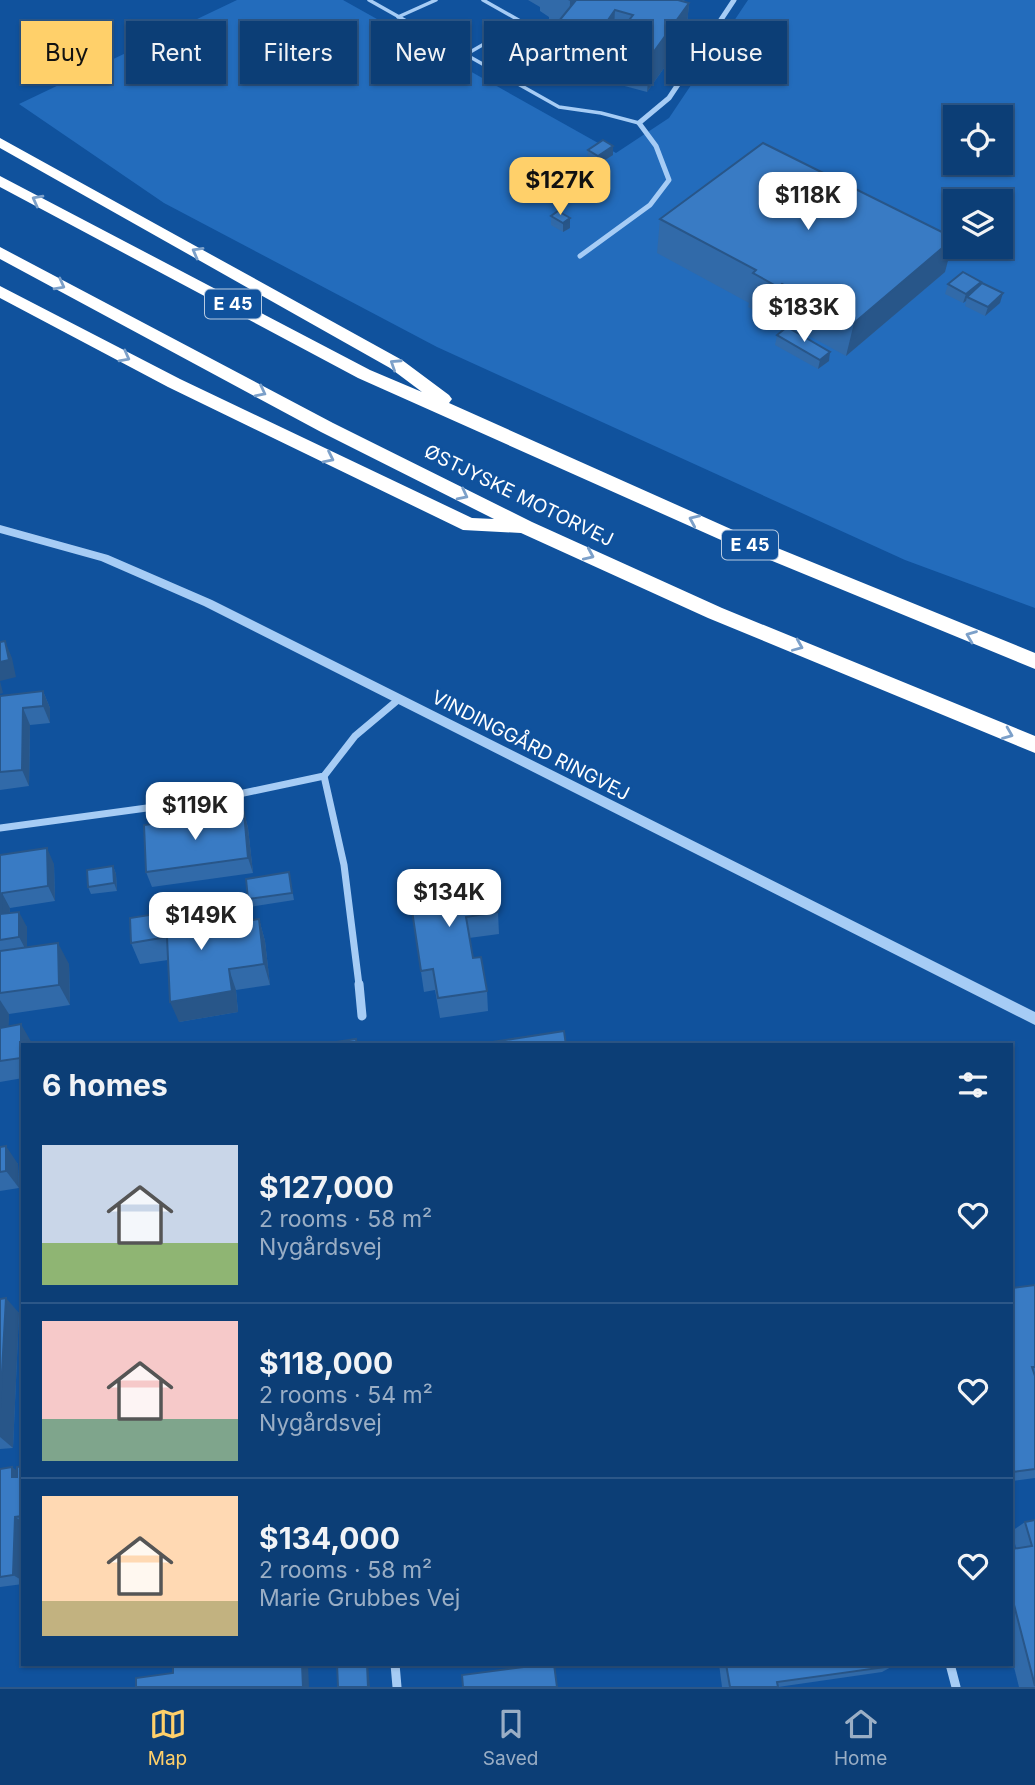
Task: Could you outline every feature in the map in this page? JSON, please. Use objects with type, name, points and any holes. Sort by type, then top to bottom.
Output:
[{"type":"highway","points":[[0,142],[396,364],[470,418]]},
{"type":"highway","name":"E 45","points":[[0,181],[363,374],[470,418],[727,535],[1035,661]]},
{"type":"highway","name":"ØSTJYSKE MOTORVEJ","points":[[0,252],[203,362],[527,528],[702,606],[1035,745]]},
{"type":"highway","points":[[0,291],[174,383],[469,525],[527,528]]},
{"type":"street","points":[[580,256],[650,205],[668,180],[656,146],[639,123],[670,98],[734,0]]},
{"type":"street","name":"VINDINGGÅRD RINGVEJ","points":[[0,529],[104,558],[208,603],[1035,1019]]},
{"type":"street","points":[[0,828],[220,798],[324,776],[355,736],[399,698]]},
{"type":"street","points":[[324,776],[337,817],[362,1016]]},
{"type":"street","points":[[395,1666],[397,1687]]},
{"type":"street","points":[[951,1666],[956,1687]]},
{"type":"lane","points":[[369,0],[403,21]]},
{"type":"lane","points":[[398,18],[436,0]]},
{"type":"lane","points":[[470,52],[522,22],[483,0]]},
{"type":"lane","points":[[470,58],[559,107],[639,123]]},
{"type":"shaded area","points":[[237,0],[343,0],[380,21],[371,21],[371,84],[470,84],[470,71],[484,79],[484,84],[493,84],[616,153],[669,118],[692,84],[787,84],[787,21],[734,21],[748,0],[1035,0],[1035,608],[905,560],[437,347],[164,203],[19,104],[61,84],[112,84],[112,60],[126,53],[126,84],[226,84],[226,21],[193,21]]},
{"type":"building","points":[[576,0],[678,0],[689,3],[676,21],[666,21],[666,35],[652,54],[652,21],[628,21],[633,15],[615,10],[608,20],[612,21],[559,21]]},
{"type":"building","points":[[603,140],[613,146],[598,156],[588,150]]},
{"type":"building","points":[[763,143],[943,233],[943,247],[854,323],[782,284],[778,287],[753,273],[756,270],[660,219]]},
{"type":"building","points":[[558,211],[570,218],[563,223],[551,216]]},
{"type":"building","points":[[963,272],[981,282],[966,294],[948,284]]},
{"type":"building","points":[[982,283],[1003,293],[988,307],[967,297]]},
{"type":"building","points":[[787,327],[830,352],[820,360],[777,335]]},
{"type":"building","points":[[5,641],[9,660],[0,662],[0,642]]},
{"type":"building","points":[[43,691],[43,706],[23,708],[22,770],[0,772],[0,696]]},
{"type":"building","points":[[244,812],[248,858],[146,872],[144,825]]},
{"type":"building","points":[[47,848],[48,886],[2,893],[1,914],[19,912],[19,937],[0,940],[0,855]]},
{"type":"building","points":[[113,866],[114,883],[88,887],[87,870]]},
{"type":"building","points":[[458,870],[461,886],[492,881],[498,912],[466,917],[473,958],[481,957],[487,991],[438,998],[433,969],[421,971],[407,877]]},
{"type":"building","points":[[289,872],[292,893],[248,899],[246,879]]},
{"type":"building","points":[[188,909],[189,930],[259,919],[264,964],[229,969],[232,991],[170,1002],[167,937],[131,943],[130,918]]},
{"type":"building","points":[[58,943],[59,985],[0,993],[0,951]]},
{"type":"building","points":[[21,1024],[21,1058],[0,1061],[0,1028]]},
{"type":"building","points":[[564,1031],[566,1043],[486,1043]]},
{"type":"building","points":[[356,1039],[357,1043],[329,1043]]},
{"type":"building","points":[[6,1146],[6,1171],[0,1172],[0,1147]]},
{"type":"building","points":[[1035,1285],[1035,1367],[1032,1367],[1035,1376],[1035,1469],[1013,1472],[1013,1288]]},
{"type":"building","points":[[6,1298],[0,1409],[0,1299]]},
{"type":"building","points":[[21,1466],[21,1516],[15,1517],[13,1575],[0,1577],[0,1469],[12,1467],[12,1477],[17,1477],[17,1467]]},
{"type":"building","points":[[1035,1520],[1035,1686],[1013,1601],[1013,1549],[1032,1546],[1025,1522]]},
{"type":"building","points":[[173,1666],[302,1666],[303,1687],[136,1687],[136,1678],[173,1673]]},
{"type":"building","points":[[337,1666],[367,1666],[368,1687],[338,1687]]},
{"type":"building","points":[[532,1666],[554,1666],[557,1687],[463,1687],[462,1675]]},
{"type":"building","points":[[726,1666],[893,1666],[777,1682],[778,1687],[730,1687]]}]
